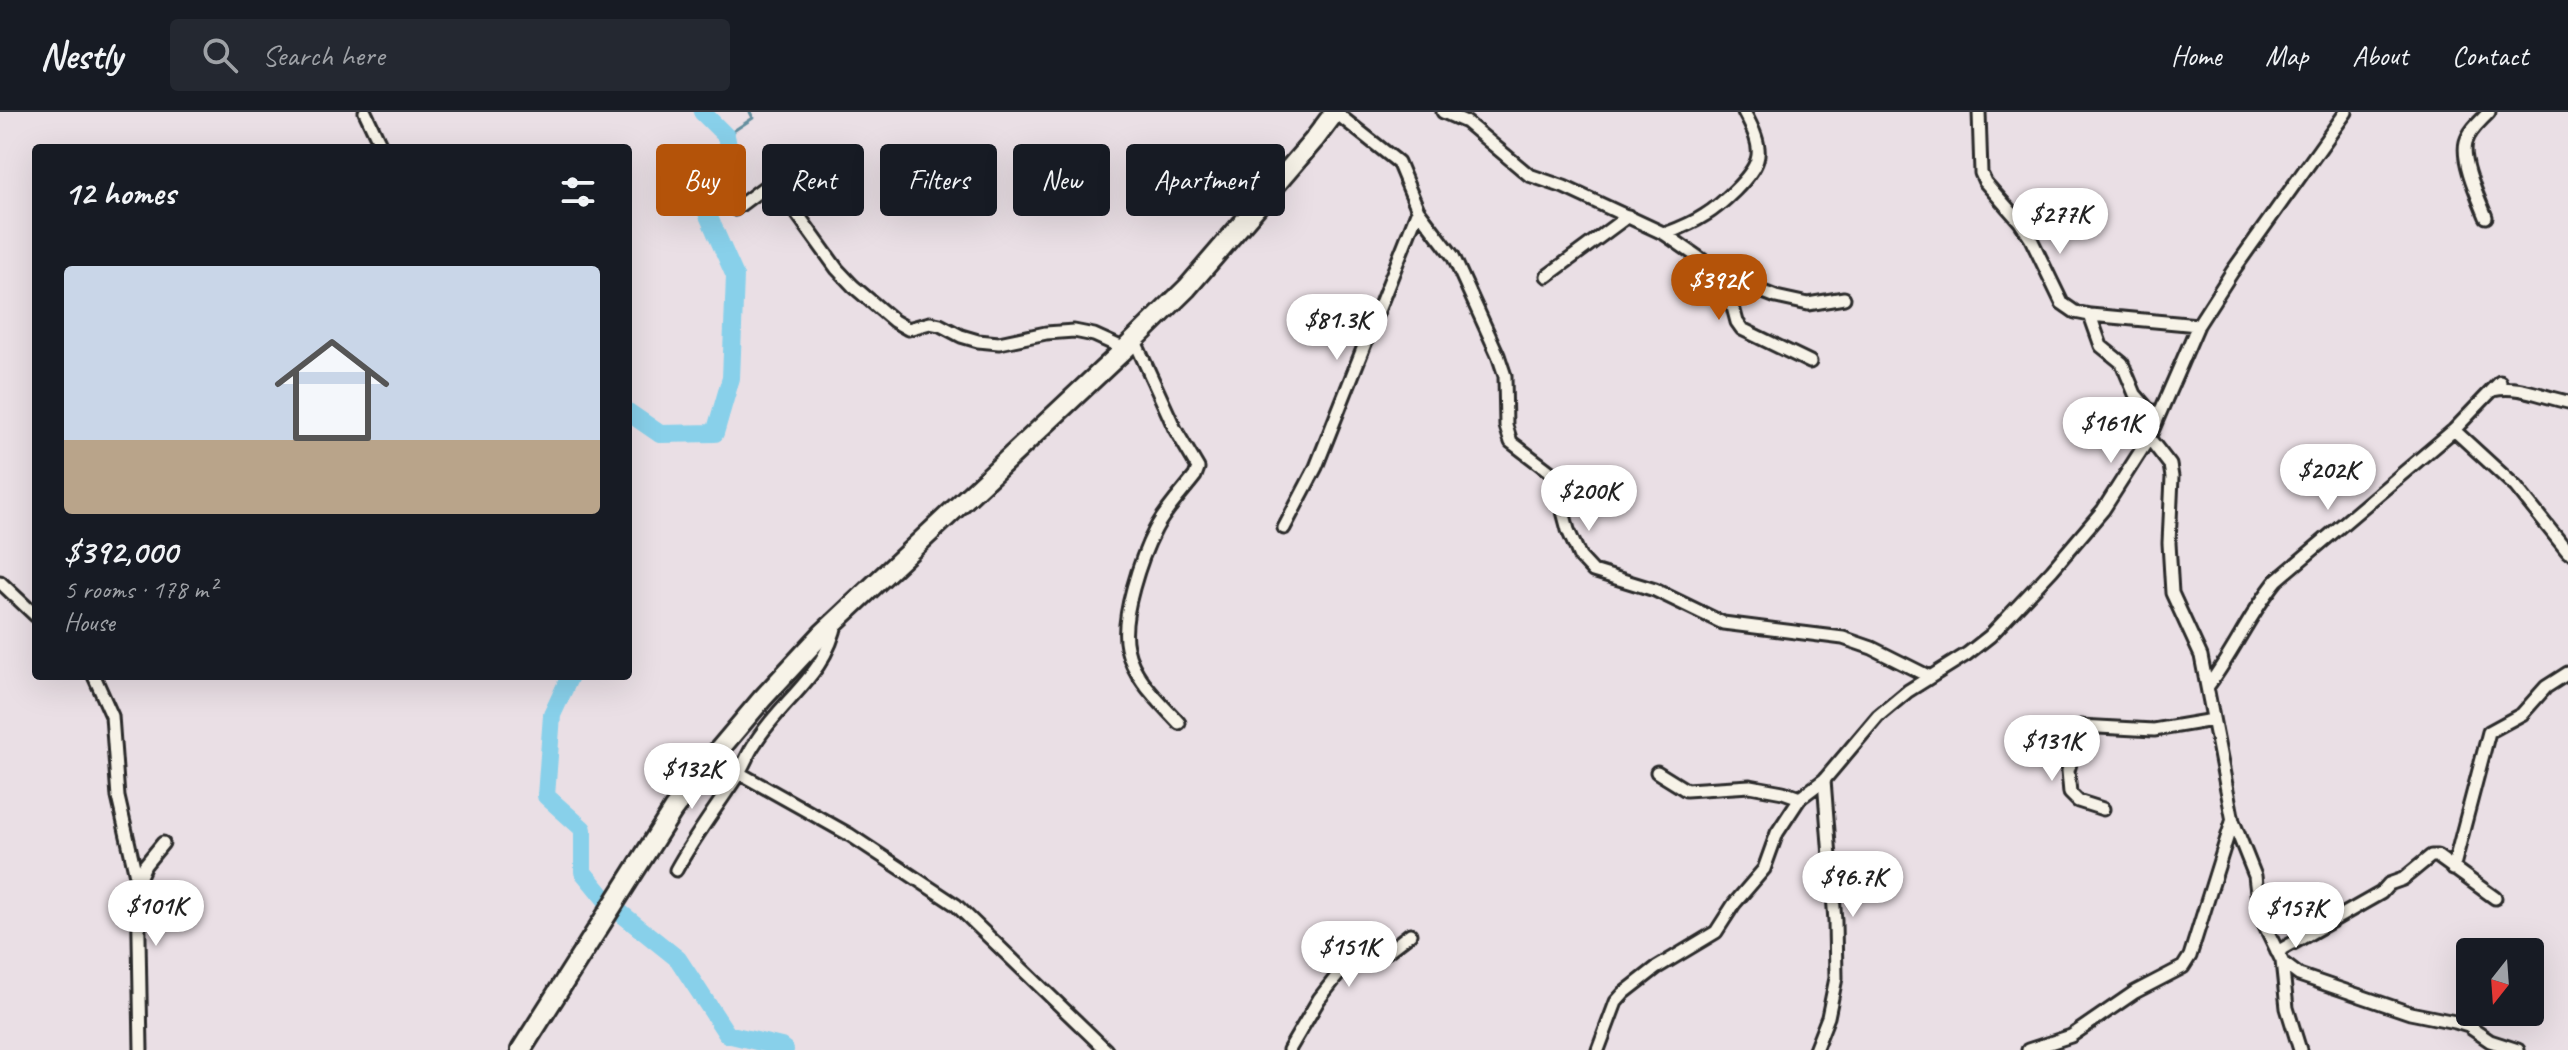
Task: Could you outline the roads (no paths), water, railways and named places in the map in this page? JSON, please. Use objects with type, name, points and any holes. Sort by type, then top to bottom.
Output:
[{"type":"highway","points":[[521,1050],[673,810],[752,711],[837,619],[1187,288],[1335,112]]},
{"type":"street","points":[[365,112],[380,144]]},
{"type":"street","points":[[1335,112],[1398,162],[1418,210],[1453,256],[1505,376],[1506,426],[1511,442],[1553,474],[1568,530],[1580,557],[1593,571],[1655,590],[1723,623],[1758,630],[1843,638],[1872,648],[1930,677]]},
{"type":"street","points":[[1443,112],[1466,122],[1529,175],[1564,187],[1665,234],[1725,277],[1776,297],[1808,304],[1844,298]]},
{"type":"street","points":[[1665,234],[1706,215],[1749,174],[1758,159],[1754,131],[1744,112]]},
{"type":"street","points":[[1979,112],[1981,173],[2031,239],[2062,303],[2075,312],[2090,315],[2198,325]]},
{"type":"street","points":[[1598,1050],[1616,1002],[1624,993],[1656,968],[1716,932],[1734,904],[1764,869],[1777,833],[1800,798],[1824,780],[1878,716],[1908,691],[1990,636],[2103,510],[2149,438],[2198,325],[2346,112]]},
{"type":"street","points":[[2486,217],[2469,171],[2465,144],[2489,112]]},
{"type":"street","points":[[746,201],[766,186],[783,194],[837,269],[894,321],[908,329],[930,323],[969,339],[999,343],[1046,333],[1074,331],[1130,344],[1198,468],[1155,530],[1126,618],[1127,649],[1143,684],[1179,723]]},
{"type":"street","points":[[1284,528],[1316,467],[1418,210]]},
{"type":"street","points":[[1547,276],[1628,216]]},
{"type":"street","points":[[1725,277],[1737,322],[1742,329],[1810,362]]},
{"type":"street","points":[[2090,315],[2101,346],[2122,363],[2135,394],[2147,408],[2159,415]]},
{"type":"street","points":[[2208,686],[2226,663],[2259,602],[2277,580],[2454,430],[2496,386],[2568,402]]},
{"type":"street","points":[[2454,430],[2516,487],[2568,552]]},
{"type":"street","points":[[2149,438],[2170,465],[2172,477],[2169,543],[2172,593],[2201,656],[2233,821],[2255,876],[2260,914],[2280,956],[2293,972],[2410,1013],[2468,1026],[2490,1041],[2518,1050]]},
{"type":"street","points":[[0,582],[32,612]]},
{"type":"street","points":[[676,870],[739,773],[756,741],[822,662],[833,639],[837,619]]},
{"type":"street","points":[[2453,869],[2489,732],[2522,714],[2546,687],[2568,673]]},
{"type":"street","points":[[96,680],[112,716],[118,797],[138,881],[141,1050]]},
{"type":"street","points":[[2103,809],[2078,801],[2070,793],[2068,771],[2080,726],[2154,730],[2213,720]]},
{"type":"street","points":[[1657,772],[1686,790],[1750,786],[1800,798]]},
{"type":"street","points":[[739,773],[850,835],[956,905],[1106,1050]]},
{"type":"street","points":[[1815,1050],[1828,1017],[1836,978],[1835,921],[1824,780]]},
{"type":"street","points":[[2028,1050],[2071,1036],[2135,992],[2183,967],[2190,956],[2233,821]]},
{"type":"street","points":[[138,881],[145,865],[163,843]]},
{"type":"street","points":[[2280,956],[2389,884],[2403,879],[2431,856],[2437,856],[2495,898]]},
{"type":"street","points":[[1289,1050],[1319,999],[1337,976],[1346,968],[1388,951],[1410,934]]},
{"type":"street","points":[[2280,956],[2287,1008],[2300,1050]]},
{"type":"waterway","points":[[632,415],[660,434],[715,433],[731,378],[735,276],[707,213],[732,165],[726,136],[702,112]]},
{"type":"waterway","points":[[726,136],[753,118],[750,112]]},
{"type":"waterway","points":[[568,680],[552,715],[546,796],[583,829],[583,872],[606,900]]},
{"type":"waterway","points":[[617,910],[678,959],[727,1034],[785,1050]]}]
